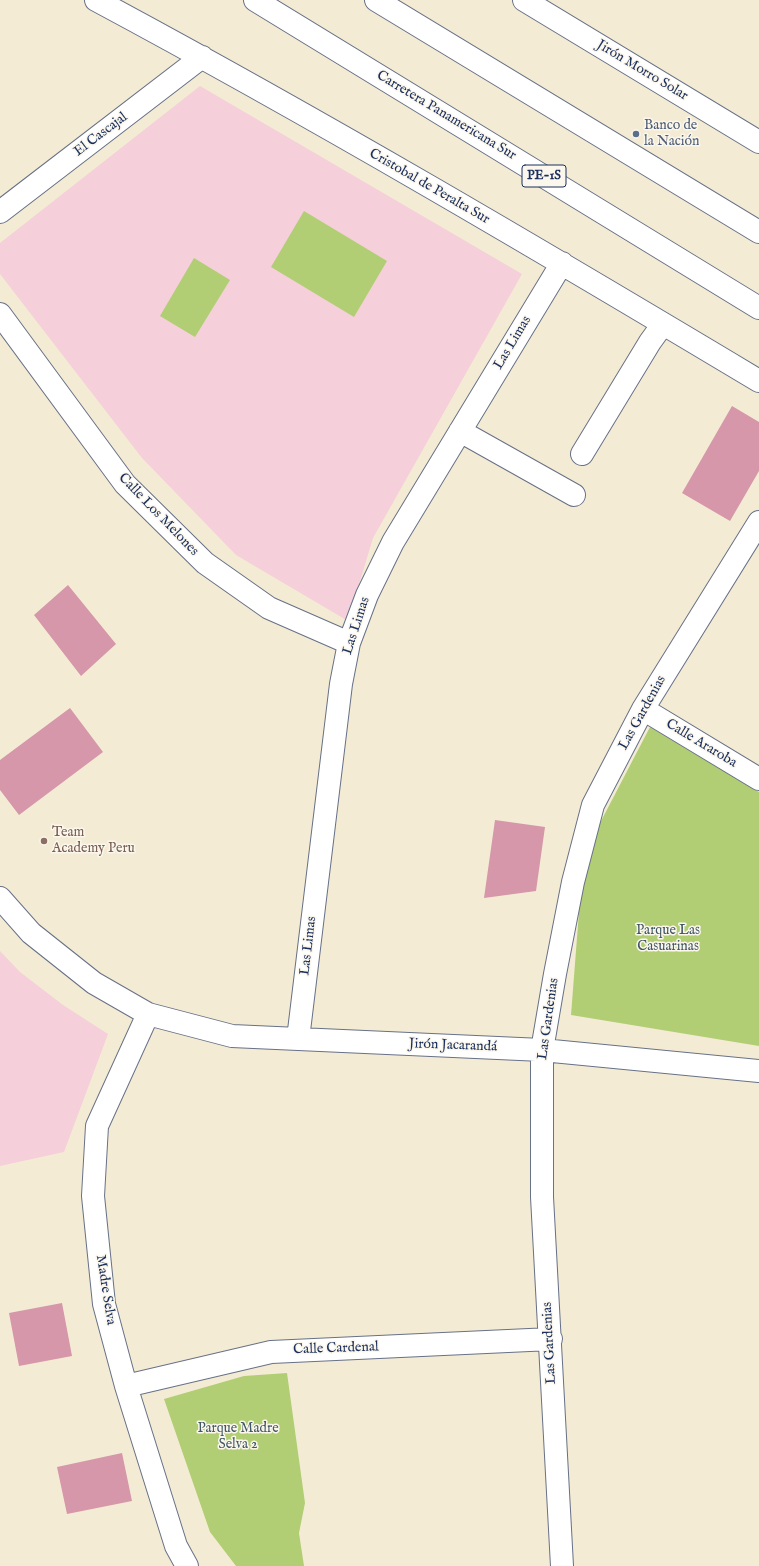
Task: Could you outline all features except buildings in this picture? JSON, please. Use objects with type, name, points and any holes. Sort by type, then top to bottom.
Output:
[{"type":"main road","name":"Cristobal de Peralta Sur","points":[[96,0],[202,57],[562,263],[759,381]]},
{"type":"main road","name":"Carretera Panamericana Sur","points":[[255,0],[759,308]]},
{"type":"main road","points":[[376,0],[759,232]]},
{"type":"main road","name":"Jirón Morro Solar","points":[[524,0],[759,142]]},
{"type":"main road","name":"El Cascajal","points":[[0,212],[202,57]]},
{"type":"main road","name":"Las Limas","points":[[298,1039],[341,684],[350,643],[367,595],[393,542],[562,263]]},
{"type":"main road","name":"Calle Los Melones","points":[[0,314],[125,484],[204,563],[269,608],[350,643]]},
{"type":"main road","points":[[582,454],[650,342],[663,324]]},
{"type":"main road","points":[[460,431],[574,495]]},
{"type":"main road","name":"Las Gardenias","points":[[562,1566],[542,1198],[542,1050],[571,889],[593,806],[643,709],[759,522]]},
{"type":"main road","name":"Calle Araroba","points":[[643,709],[759,779]]},
{"type":"main road","name":"Jirón Jacarandá","points":[[0,898],[31,932],[94,983],[148,1014],[232,1036],[542,1050],[759,1071]]},
{"type":"main road","name":"Madre Selva","points":[[148,1014],[97,1126],[94,1196],[104,1304],[126,1386],[176,1546],[187,1566]]},
{"type":"main road","name":"Calle Cardenal","points":[[126,1386],[271,1352],[550,1340]]},
{"type":"shaded area","points":[[200,86],[522,274],[373,538],[348,621],[236,555],[142,458],[0,274],[0,243]]},
{"type":"shaded area","points":[[0,951],[20,972],[63,1005],[108,1034],[64,1152],[0,1166]]},
{"type":"green space","points":[[304,211],[387,261],[354,317],[271,267]]},
{"type":"green space","points":[[194,258],[230,280],[195,337],[160,316]]},
{"type":"green space","name":"Parque Las Casuarinas","points":[[650,727],[759,792],[759,1046],[571,1015],[580,899],[600,823]]},
{"type":"green space","name":"Parque Madre Selva 2","points":[[287,1373],[305,1503],[299,1533],[304,1566],[236,1566],[210,1532],[164,1399],[244,1376]]},
{"type":"place","name":"Banco de la Nación","points":[[636,134]]},
{"type":"place","name":"Team Academy Peru","points":[[44,841]]}]
